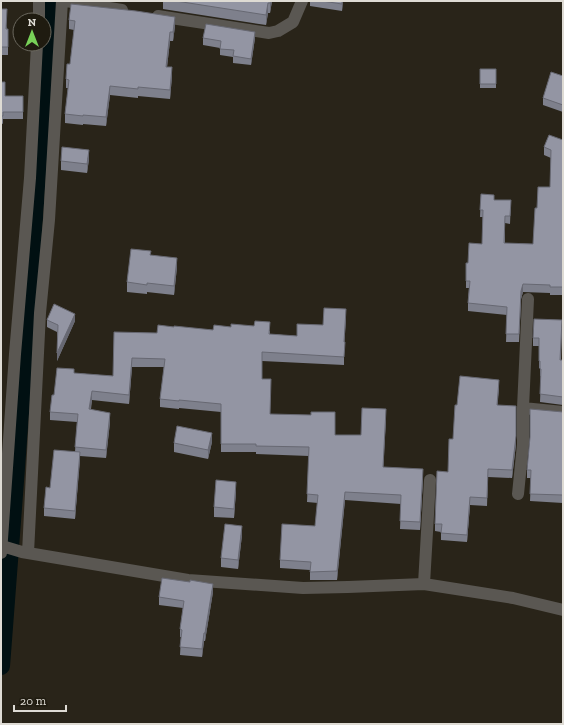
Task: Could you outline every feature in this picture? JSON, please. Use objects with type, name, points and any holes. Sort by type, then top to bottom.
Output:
[{"type":"street","points":[[39,12],[40,1]]},
{"type":"street","points":[[25,552],[40,313],[49,220],[62,1]]},
{"type":"street","points":[[66,1],[269,33],[278,31],[293,22],[302,1]]},
{"type":"street","points":[[37,52],[30,178],[15,354],[4,550],[25,552],[188,580],[304,588],[424,584],[513,598],[563,610]]},
{"type":"street","points":[[518,494],[523,444],[523,408],[528,299]]},
{"type":"street","points":[[523,408],[563,412]]},
{"type":"street","points":[[424,584],[430,480]]},
{"type":"building","points":[[176,1],[271,1],[268,3],[266,15]]},
{"type":"building","points":[[322,1],[342,1],[342,4]]},
{"type":"building","points":[[71,4],[175,17],[173,32],[170,32],[166,67],[172,67],[170,90],[110,86],[106,117],[65,114],[69,80],[66,79],[67,64],[70,64],[75,21],[69,20]]},
{"type":"building","points":[[1,9],[7,9],[6,29],[8,29],[8,47],[1,47]]},
{"type":"building","points":[[206,24],[255,32],[251,59],[233,56],[234,50],[220,49],[221,41],[203,38]]},
{"type":"building","points":[[480,69],[496,69],[496,84],[480,84]]},
{"type":"building","points":[[551,72],[563,76],[563,105],[543,98]]},
{"type":"building","points":[[1,82],[5,82],[5,96],[23,96],[23,112],[3,112],[3,116],[1,116]]},
{"type":"building","points":[[549,135],[563,140],[563,287],[523,284],[521,291],[519,334],[506,334],[507,307],[468,303],[470,281],[466,281],[466,263],[468,263],[469,243],[482,244],[483,210],[480,210],[481,194],[494,195],[494,200],[511,200],[510,216],[505,216],[504,243],[533,244],[538,187],[550,187],[551,150],[544,147]]},
{"type":"building","points":[[62,147],[89,150],[87,164],[61,161]]},
{"type":"building","points":[[131,249],[151,251],[150,255],[177,258],[174,286],[147,283],[147,285],[127,282]]},
{"type":"building","points":[[54,304],[75,314],[57,353],[58,325],[47,320]]},
{"type":"building","points":[[324,308],[346,309],[344,357],[262,352],[262,379],[271,379],[270,414],[311,415],[311,412],[335,412],[335,435],[361,435],[362,408],[386,409],[383,467],[423,469],[420,522],[400,521],[401,495],[345,492],[337,571],[310,572],[311,562],[280,560],[282,524],[315,526],[318,495],[307,494],[309,447],[221,444],[221,404],[160,399],[165,359],[132,358],[129,395],[92,391],[89,409],[110,413],[106,450],[75,447],[78,414],[50,412],[52,395],[54,395],[57,368],[74,369],[74,373],[113,376],[114,332],[157,333],[158,325],[213,330],[214,325],[231,327],[231,324],[254,326],[255,321],[270,322],[269,334],[297,336],[297,324],[323,325]]},
{"type":"building","points":[[534,319],[562,320],[560,360],[563,360],[563,397],[540,394],[541,369],[539,361],[539,338],[533,338]]},
{"type":"building","points":[[460,376],[499,380],[497,405],[516,406],[516,436],[512,470],[488,469],[487,498],[470,497],[467,535],[441,533],[442,524],[435,524],[437,471],[448,472],[449,439],[453,439],[455,405],[457,405]]},
{"type":"building","points":[[530,409],[563,412],[563,495],[530,494],[531,470],[527,470],[530,437]]},
{"type":"building","points":[[177,426],[212,433],[208,450],[174,443]]},
{"type":"building","points":[[54,450],[80,452],[75,511],[44,508],[46,487],[50,488]]},
{"type":"building","points":[[216,480],[236,482],[234,509],[214,507]]},
{"type":"building","points":[[225,524],[242,526],[238,560],[221,558]]},
{"type":"building","points":[[162,578],[190,582],[190,580],[213,584],[202,649],[180,647],[182,630],[180,629],[184,601],[159,597]]},
{"type":"waterway","points":[[1,666],[32,250],[48,1]]}]
